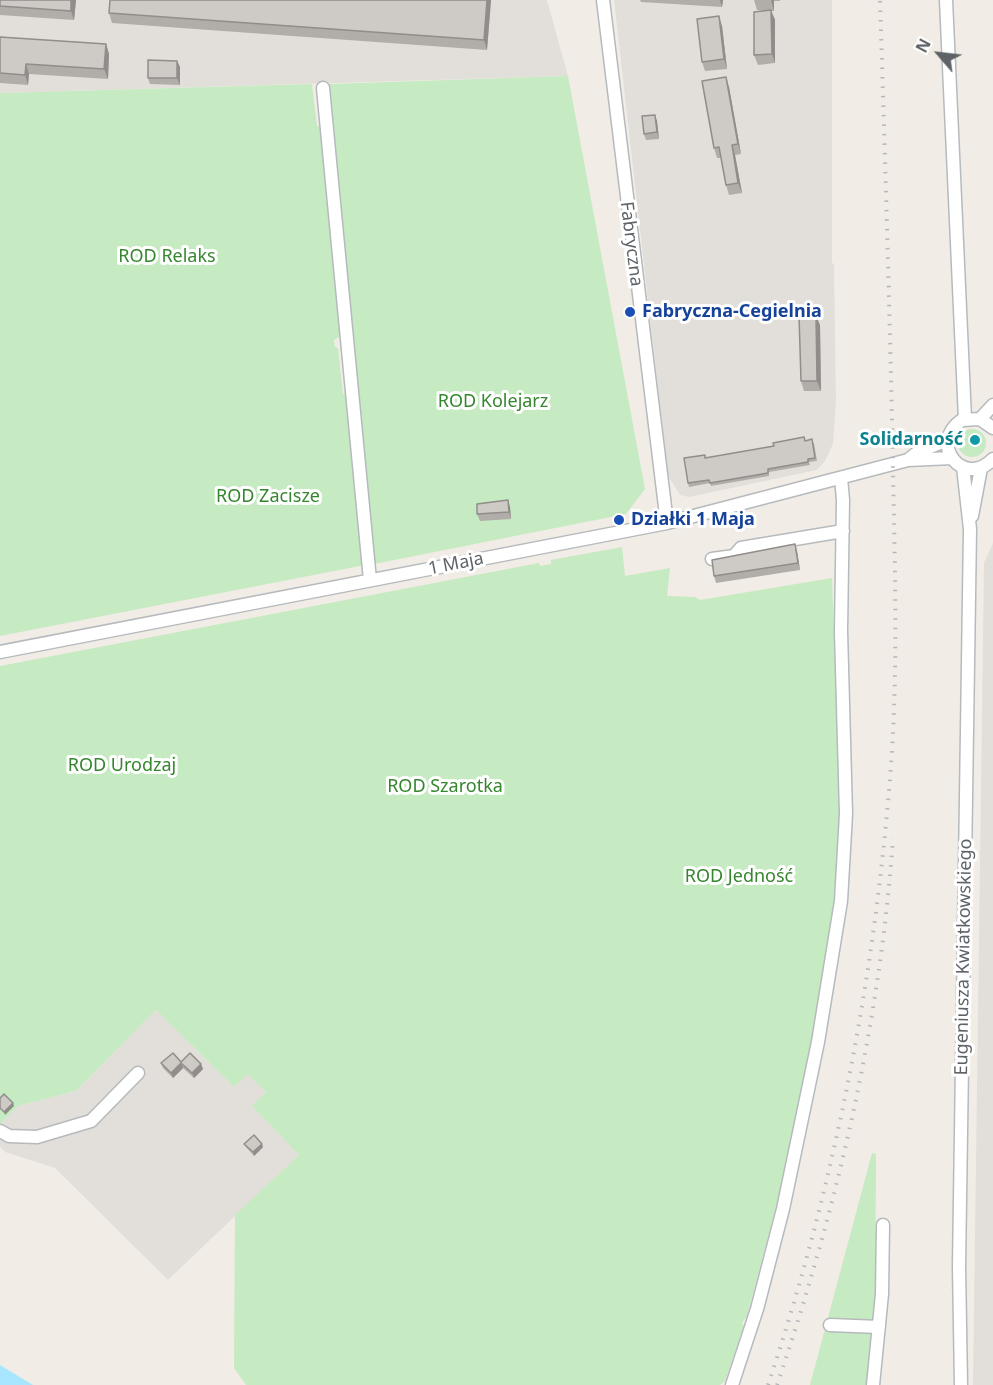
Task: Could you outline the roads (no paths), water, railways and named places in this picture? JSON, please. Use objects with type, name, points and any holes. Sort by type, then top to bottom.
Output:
[{"type":"street","name":"Fabryczna","points":[[603,0],[667,523]]},
{"type":"street","points":[[946,0],[965,419]]},
{"type":"street","points":[[323,88],[370,580]]},
{"type":"street","points":[[980,419],[993,405]]},
{"type":"street","points":[[993,428],[980,419],[965,419],[952,429],[947,440],[952,458],[963,467],[981,468],[993,459]]},
{"type":"street","name":"1 Maja","points":[[908,460],[918,452],[947,440]]},
{"type":"street","name":"1 Maja","points":[[0,652],[667,523],[908,460],[952,458]]},
{"type":"street","name":"Eugeniusza Kwiatkowskiego","points":[[961,1385],[959,1266],[970,529],[963,467]]},
{"type":"street","name":"Eugeniusza Kwiatkowskiego","points":[[970,529],[981,468]]},
{"type":"street","points":[[732,1385],[757,1309],[783,1209],[818,1042],[841,901],[846,803],[841,631],[843,531],[841,478]]},
{"type":"street","points":[[712,560],[734,556],[741,548],[843,531]]},
{"type":"street","points":[[0,1131],[9,1136],[30,1137],[91,1121],[138,1073]]},
{"type":"street","points":[[873,1385],[879,1327],[883,1225]]},
{"type":"street","points":[[830,1325],[879,1327]]},
{"type":"water","points":[[0,1365],[33,1385],[0,1385]]},
{"type":"railway","points":[[768,1385],[813,1233],[849,1079],[874,923],[891,766],[895,692],[895,582],[880,0]]},
{"type":"railway","points":[[777,1385],[819,1251],[853,1115],[878,977],[893,838]]},
{"type":"place","name":"Fabryczna-Cegielnia","points":[[630,312]]},
{"type":"place","name":"Solidarność","points":[[975,440]]},
{"type":"place","name":"Działki 1 Maja","points":[[619,520]]},
{"type":"park label","name":"ROD Relaks","points":[[167,257]]},
{"type":"park label","name":"ROD Kolejarz","points":[[493,402]]},
{"type":"park label","name":"ROD Zacisze","points":[[268,497]]},
{"type":"park label","name":"ROD Urodzaj","points":[[122,766]]},
{"type":"park label","name":"ROD Szarotka","points":[[445,787]]},
{"type":"park label","name":"ROD Jedność","points":[[739,877]]}]
